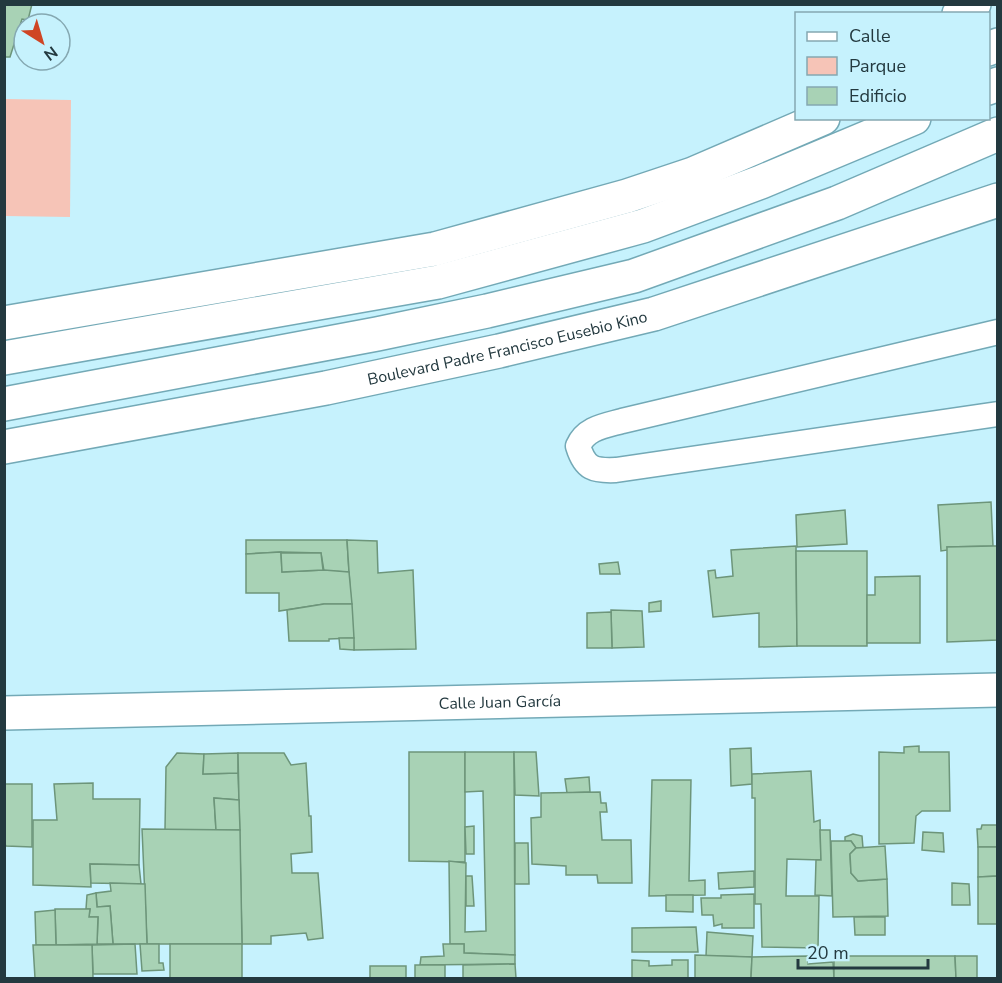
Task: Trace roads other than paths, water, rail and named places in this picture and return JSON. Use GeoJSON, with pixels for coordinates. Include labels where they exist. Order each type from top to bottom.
{"type":"FeatureCollection","features":[{"type":"Feature","properties":{"kind":"main road"},"geometry":{"type":"LineString","coordinates":[[693,174],[795,112]]}},
{"type":"Feature","properties":{"kind":"main road"},"geometry":{"type":"LineString","coordinates":[[4,323],[435,249],[627,196],[693,174],[819,120]]}},
{"type":"Feature","properties":{"kind":"main road"},"geometry":{"type":"LineString","coordinates":[[4,358],[438,282],[643,226],[761,182],[909,120]]}},
{"type":"Feature","properties":{"kind":"main road"},"geometry":{"type":"LineString","coordinates":[[4,404],[376,334],[634,276],[837,203],[998,134]]}},
{"type":"Feature","properties":{"kind":"main road","name":"Boulevard Padre Francisco Eusebio Kino"},"geometry":{"type":"LineString","coordinates":[[4,447],[326,388],[499,351],[654,314],[998,200]]}},
{"type":"Feature","properties":{"kind":"main road","name":"Calle Juan García"},"geometry":{"type":"LineString","coordinates":[[4,713],[998,690]]}},
{"type":"Feature","properties":{"kind":"lane"},"geometry":{"type":"LineString","coordinates":[[998,332],[622,421],[591,430],[582,438],[578,446],[582,458],[589,466],[599,471],[616,470],[998,414]]}}]}
